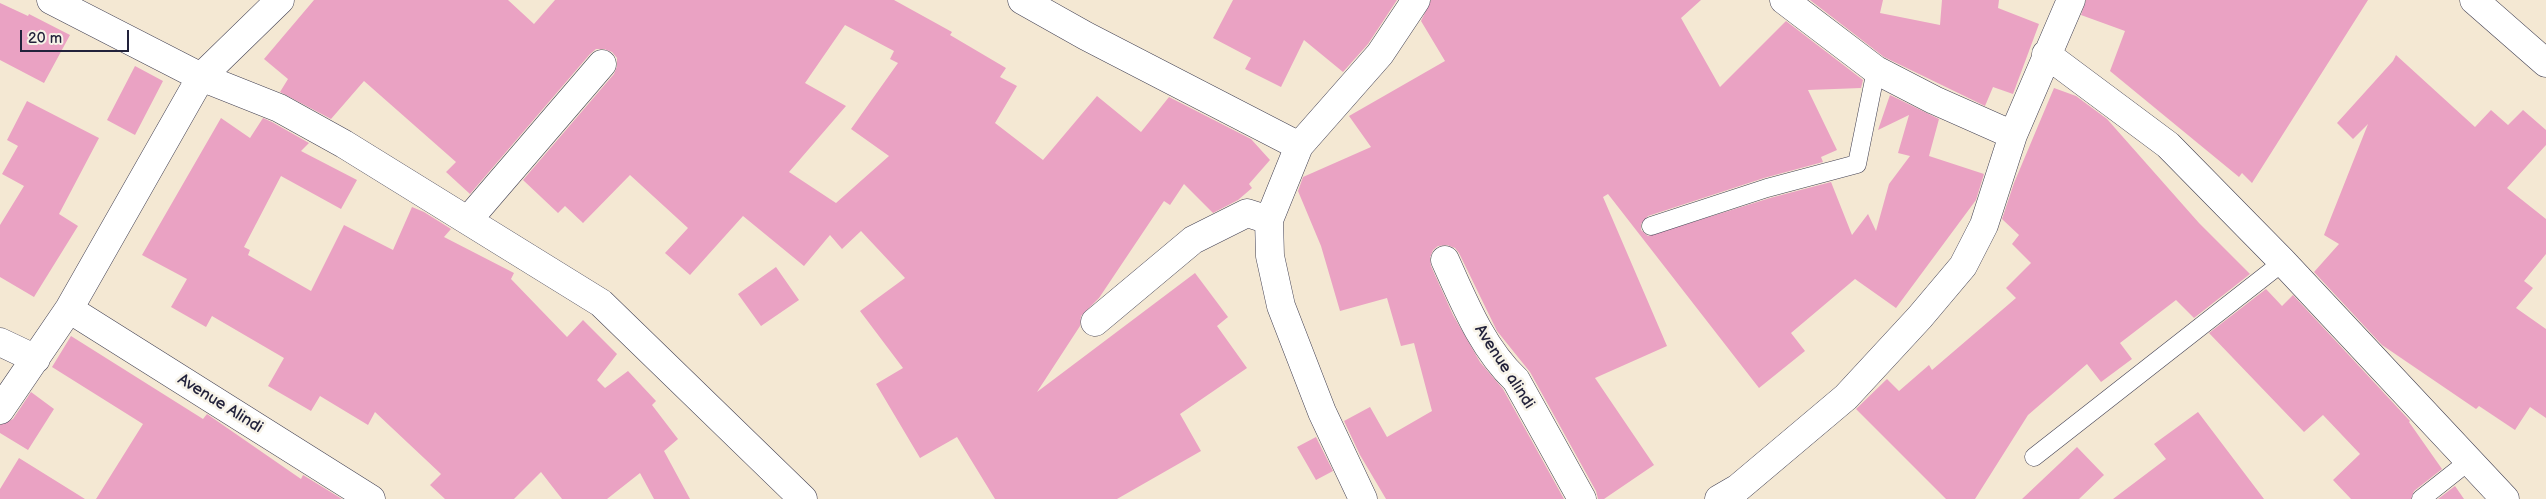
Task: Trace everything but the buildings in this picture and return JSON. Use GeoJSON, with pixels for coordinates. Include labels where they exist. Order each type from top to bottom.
{"type":"FeatureCollection","features":[{"type":"Feature","properties":{"kind":"street"},"geometry":{"type":"LineString","coordinates":[[50,0],[201,77],[279,108],[336,139],[601,303],[803,499]]}},
{"type":"Feature","properties":{"kind":"street"},"geometry":{"type":"LineString","coordinates":[[0,410],[69,309],[201,77],[280,0]]}},
{"type":"Feature","properties":{"kind":"street"},"geometry":{"type":"LineString","coordinates":[[1022,0],[1086,36],[1299,146]]}},
{"type":"Feature","properties":{"kind":"street"},"geometry":{"type":"LineString","coordinates":[[1363,499],[1322,412],[1281,306],[1270,256],[1269,220],[1299,146],[1380,54],[1416,0]]}},
{"type":"Feature","properties":{"kind":"street"},"geometry":{"type":"LineString","coordinates":[[1784,0],[1876,70],[1934,100],[2013,135]]}},
{"type":"Feature","properties":{"kind":"street"},"geometry":{"type":"LineString","coordinates":[[1719,499],[1738,488],[1846,397],[1920,317],[1963,266],[1984,225],[2013,135],[2046,54],[2071,0]]}},
{"type":"Feature","properties":{"kind":"street"},"geometry":{"type":"LineString","coordinates":[[2474,0],[2546,63]]}},
{"type":"Feature","properties":{"kind":"street"},"geometry":{"type":"LineString","coordinates":[[2046,54],[2168,145],[2283,262],[2504,499]]}},
{"type":"Feature","properties":{"kind":"street"},"geometry":{"type":"LineString","coordinates":[[468,220],[602,64]]}},
{"type":"Feature","properties":{"kind":"street"},"geometry":{"type":"LineString","coordinates":[[1095,322],[1193,240],[1247,213],[1269,220]]}},
{"type":"Feature","properties":{"kind":"street","name":"Avenue alindi"},"geometry":{"type":"LineString","coordinates":[[1445,260],[1468,310],[1486,343],[1500,365],[1516,380],[1582,499]]}},
{"type":"Feature","properties":{"kind":"street","name":"Avenue Alindi"},"geometry":{"type":"LineString","coordinates":[[69,309],[371,499]]}},
{"type":"Feature","properties":{"kind":"street"},"geometry":{"type":"LineString","coordinates":[[0,342],[36,359]]}},
{"type":"Feature","properties":{"kind":"lane"},"geometry":{"type":"LineString","coordinates":[[1652,226],[1767,188],[1857,164],[1876,70]]}},
{"type":"Feature","properties":{"kind":"lane"},"geometry":{"type":"LineString","coordinates":[[2034,457],[2283,262]]}},
{"type":"Feature","properties":{"kind":"lane"},"geometry":{"type":"LineString","coordinates":[[2421,499],[2469,461]]}}]}
